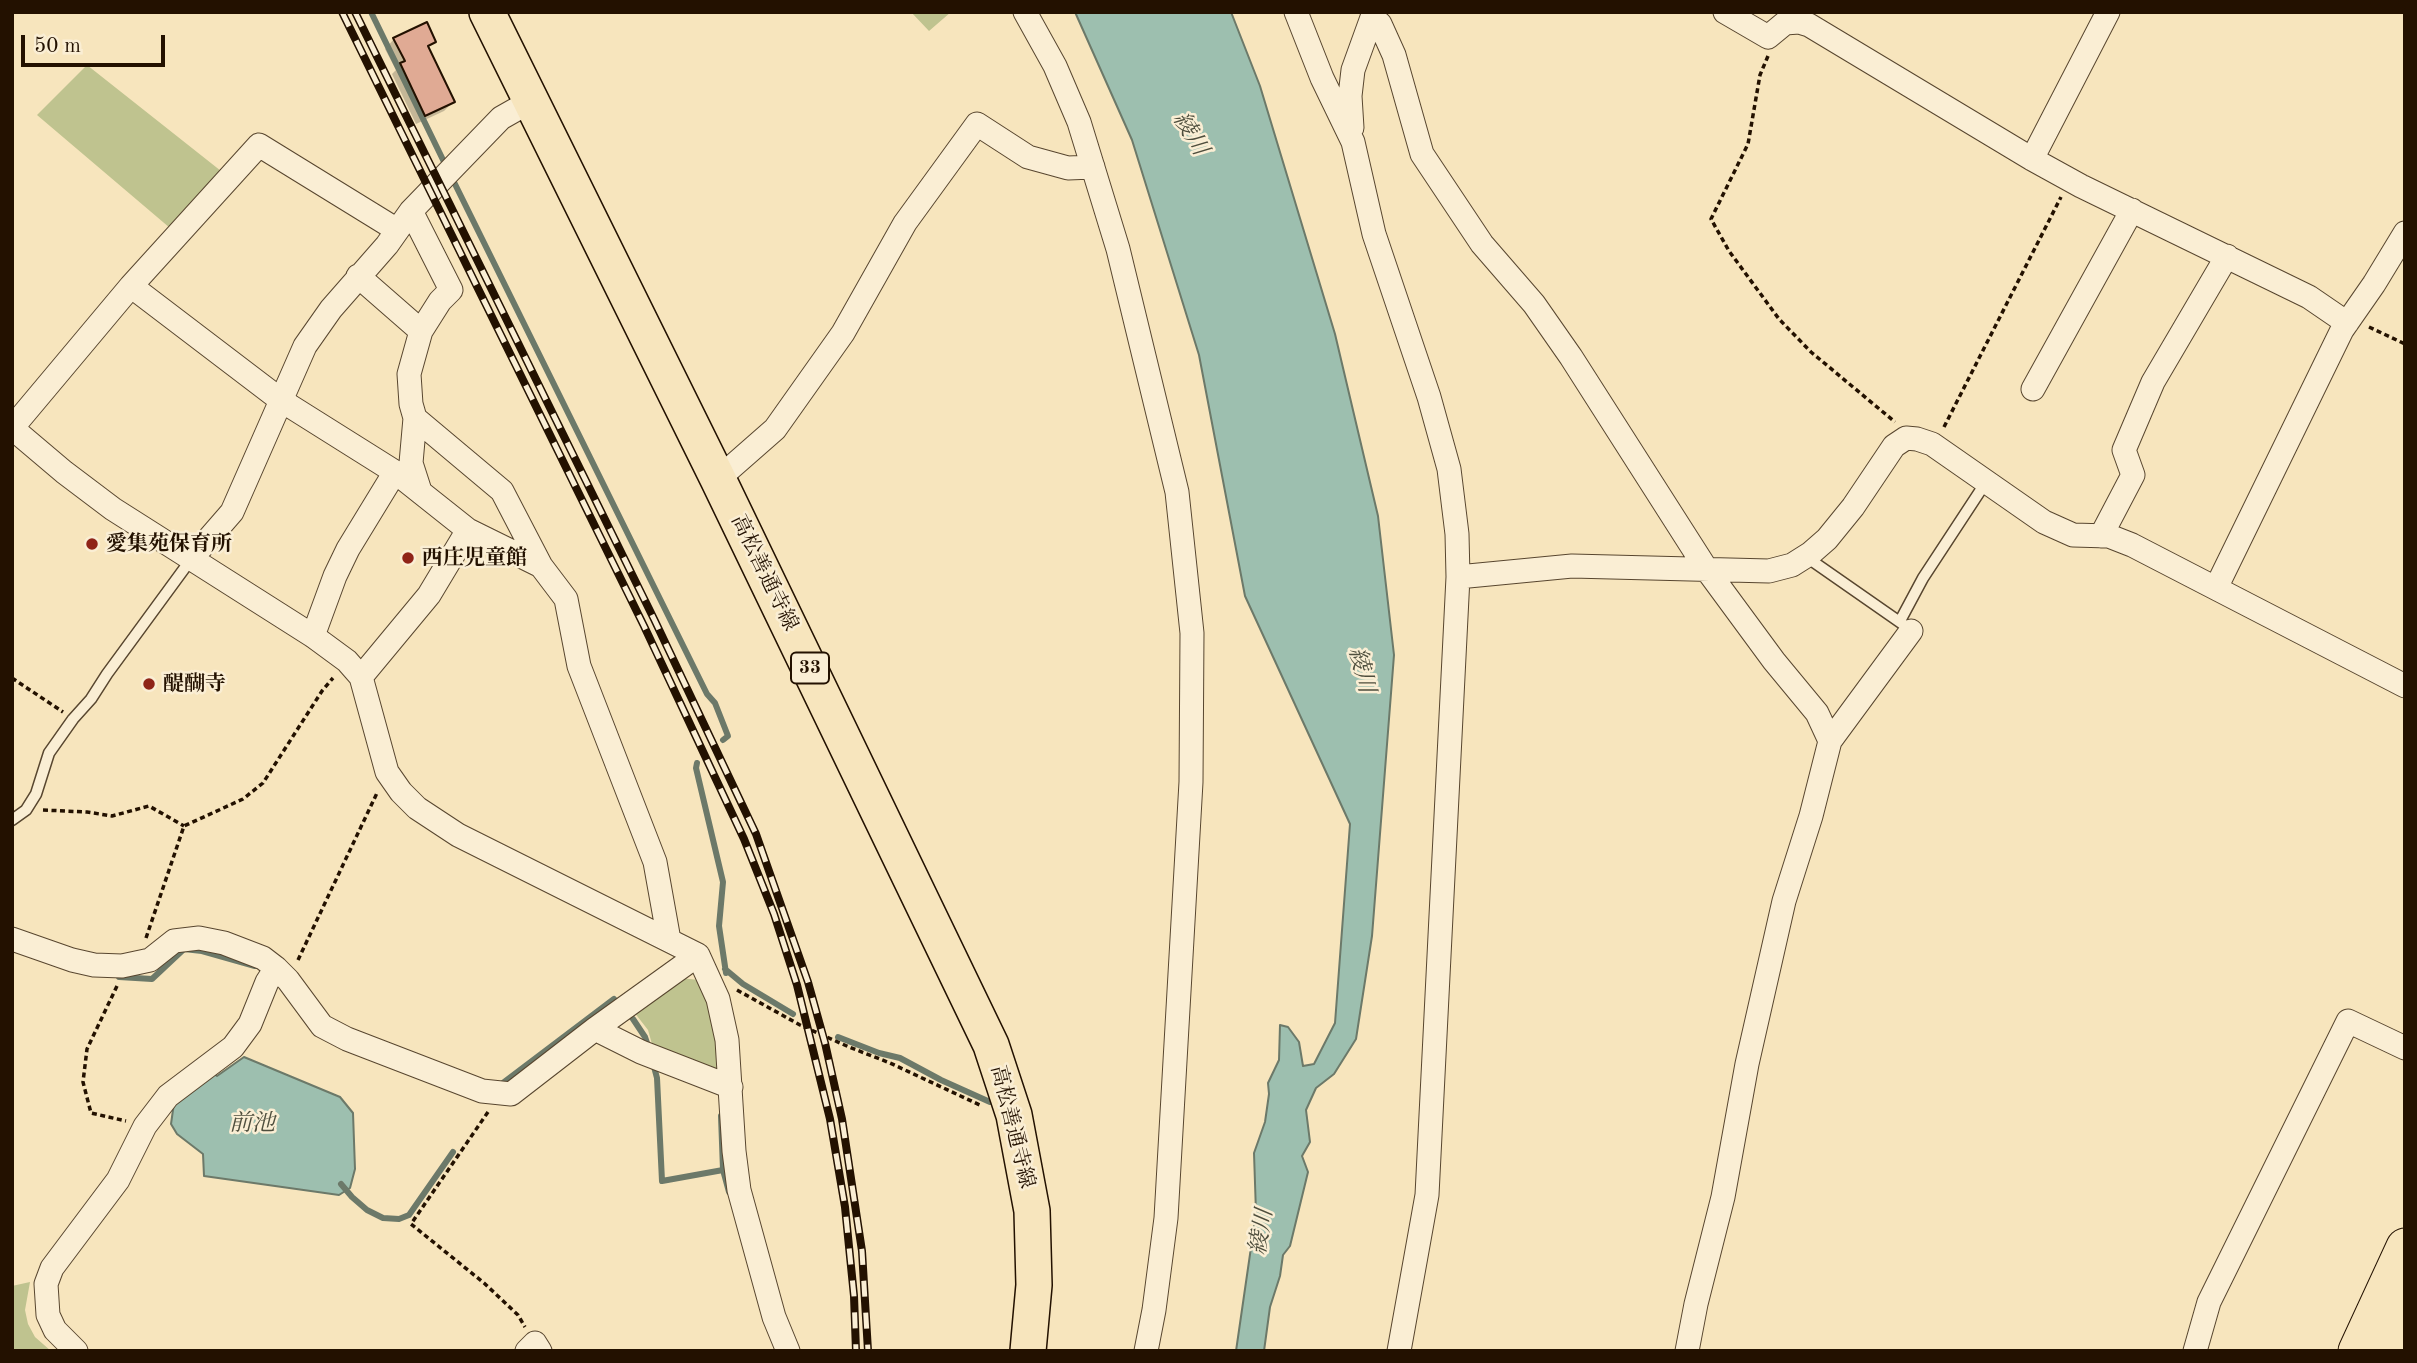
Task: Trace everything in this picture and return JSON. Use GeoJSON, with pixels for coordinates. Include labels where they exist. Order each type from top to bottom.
{"type":"FeatureCollection","features":[{"type":"Feature","properties":{"kind":"highway"},"geometry":{"type":"LineString","coordinates":[[2357,1351],[2405,1247]]}},
{"type":"Feature","properties":{"kind":"highway"},"geometry":{"type":"LineString","coordinates":[[2386,1351],[2405,1313]]}},
{"type":"Feature","properties":{"kind":"main road","name":"高松善通寺線"},"geometry":{"type":"LineString","coordinates":[[487,12],[718,478],[986,1033],[1014,1115],[1032,1211],[1034,1285],[1028,1351]]}},
{"type":"Feature","properties":{"kind":"street"},"geometry":{"type":"LineString","coordinates":[[1025,12],[1055,66],[1079,122],[1122,262],[1177,492],[1192,633],[1191,782],[1167,1204],[1154,1310],[1146,1351]]}},
{"type":"Feature","properties":{"kind":"street"},"geometry":{"type":"LineString","coordinates":[[1296,12],[1322,78],[1353,142]]}},
{"type":"Feature","properties":{"kind":"street"},"geometry":{"type":"LineString","coordinates":[[1725,12],[1768,37],[1785,23],[1817,20],[2032,159],[2309,297],[2350,321]]}},
{"type":"Feature","properties":{"kind":"street"},"geometry":{"type":"LineString","coordinates":[[2032,159],[2108,12]]}},
{"type":"Feature","properties":{"kind":"street"},"geometry":{"type":"LineString","coordinates":[[1373,15],[1353,70],[1350,104],[1353,142],[1374,234],[1426,387],[1449,469],[1457,534],[1458,577],[1427,1195],[1399,1351]]}},
{"type":"Feature","properties":{"kind":"street"},"geometry":{"type":"LineString","coordinates":[[1373,15],[1394,55],[1422,154],[1482,244],[1518,284],[1571,357],[1707,570],[1774,661],[1817,713],[1829,741]]}},
{"type":"Feature","properties":{"kind":"street"},"geometry":{"type":"LineString","coordinates":[[192,558],[232,512],[305,346],[411,211],[501,118],[531,102]]}},
{"type":"Feature","properties":{"kind":"street"},"geometry":{"type":"LineString","coordinates":[[718,478],[775,429],[843,333],[905,223],[977,124],[1028,157],[1068,168],[1093,167]]}},
{"type":"Feature","properties":{"kind":"street"},"geometry":{"type":"LineString","coordinates":[[397,230],[259,145],[131,286],[14,432],[113,509],[313,636],[354,669],[387,772],[417,808],[458,835],[698,955],[719,999],[727,1040],[739,1190],[774,1317],[788,1351]]}},
{"type":"Feature","properties":{"kind":"street"},"geometry":{"type":"LineString","coordinates":[[2034,389],[2132,210]]}},
{"type":"Feature","properties":{"kind":"street"},"geometry":{"type":"LineString","coordinates":[[411,211],[451,290],[440,301],[421,331],[410,374],[411,404],[415,418],[411,463],[420,491]]}},
{"type":"Feature","properties":{"kind":"street"},"geometry":{"type":"LineString","coordinates":[[2216,588],[2342,330],[2405,233]]}},
{"type":"Feature","properties":{"kind":"street"},"geometry":{"type":"LineString","coordinates":[[2101,536],[2133,475],[2124,450],[2153,382],[2227,256]]}},
{"type":"Feature","properties":{"kind":"street"},"geometry":{"type":"LineString","coordinates":[[358,276],[421,331]]}},
{"type":"Feature","properties":{"kind":"street"},"geometry":{"type":"LineString","coordinates":[[131,286],[282,401],[395,472],[468,530],[541,566]]}},
{"type":"Feature","properties":{"kind":"street"},"geometry":{"type":"LineString","coordinates":[[415,418],[502,491],[541,566],[566,598],[579,666],[655,862],[668,940]]}},
{"type":"Feature","properties":{"kind":"street"},"geometry":{"type":"LineString","coordinates":[[1458,577],[1573,566],[1769,572],[1792,565],[1827,539],[1853,507],[1894,446],[1906,438],[1917,439],[1935,446],[2044,522],[2073,535],[2109,536],[2132,545],[2405,686]]}},
{"type":"Feature","properties":{"kind":"street"},"geometry":{"type":"LineString","coordinates":[[313,636],[348,549],[395,472]]}},
{"type":"Feature","properties":{"kind":"street"},"geometry":{"type":"LineString","coordinates":[[354,669],[429,595],[468,530]]}},
{"type":"Feature","properties":{"kind":"street"},"geometry":{"type":"LineString","coordinates":[[1687,1351],[1723,1197],[1747,1063],[1784,901],[1811,816],[1829,741],[1905,626]]}},
{"type":"Feature","properties":{"kind":"street"},"geometry":{"type":"LineString","coordinates":[[12,939],[72,960],[94,965],[122,966],[150,960],[174,941],[199,938],[224,943],[263,958],[322,1026],[347,1039],[497,1092],[595,1029],[698,955]]}},
{"type":"Feature","properties":{"kind":"street"},"geometry":{"type":"LineString","coordinates":[[76,1351],[55,1330],[48,1315],[46,1284],[52,1268],[118,1180],[145,1126],[168,1096],[233,1047],[250,1024],[276,975]]}},
{"type":"Feature","properties":{"kind":"street"},"geometry":{"type":"LineString","coordinates":[[2195,1351],[2209,1302],[2348,1021],[2405,1048]]}},
{"type":"Feature","properties":{"kind":"street"},"geometry":{"type":"LineString","coordinates":[[595,1029],[649,1055],[731,1087]]}},
{"type":"Feature","properties":{"kind":"lane"},"geometry":{"type":"LineString","coordinates":[[1805,556],[1905,626],[1923,578],[1986,482]]}},
{"type":"Feature","properties":{"kind":"lane"},"geometry":{"type":"LineString","coordinates":[[12,820],[26,810],[36,794],[49,753],[192,558]]}},
{"type":"Feature","properties":{"kind":"path"},"geometry":{"type":"LineString","coordinates":[[1768,37],[1770,50],[1760,75],[1748,144],[1711,219],[1737,262],[1779,319],[1811,352],[1900,427],[1906,438]]}},
{"type":"Feature","properties":{"kind":"path"},"geometry":{"type":"LineString","coordinates":[[1935,446],[2070,180]]}},
{"type":"Feature","properties":{"kind":"path"},"geometry":{"type":"LineString","coordinates":[[2350,321],[2405,344]]}},
{"type":"Feature","properties":{"kind":"path"},"geometry":{"type":"LineString","coordinates":[[150,960],[146,935],[184,826],[243,799],[263,783],[322,691],[354,669]]}},
{"type":"Feature","properties":{"kind":"path"},"geometry":{"type":"LineString","coordinates":[[12,678],[73,719]]}},
{"type":"Feature","properties":{"kind":"path"},"geometry":{"type":"LineString","coordinates":[[276,975],[387,772]]}},
{"type":"Feature","properties":{"kind":"path"},"geometry":{"type":"LineString","coordinates":[[26,810],[88,812],[112,816],[149,806],[184,826]]}},
{"type":"Feature","properties":{"kind":"path"},"geometry":{"type":"LineString","coordinates":[[712,981],[744,992],[800,1025],[890,1063],[992,1111],[1014,1115]]}},
{"type":"Feature","properties":{"kind":"path"},"geometry":{"type":"LineString","coordinates":[[118,983],[88,1049],[83,1082],[91,1113],[145,1126]]}},
{"type":"Feature","properties":{"kind":"path"},"geometry":{"type":"LineString","coordinates":[[497,1092],[493,1105],[411,1224],[518,1315],[534,1348]]}},
{"type":"Feature","properties":{"kind":"green space"},"geometry":{"type":"Polygon","coordinates":[[[911,12],[951,12],[929,31],[911,12]]]}},
{"type":"Feature","properties":{"kind":"green space"},"geometry":{"type":"Polygon","coordinates":[[[87,65],[221,171],[170,228],[37,115],[87,65]]]}},
{"type":"Feature","properties":{"kind":"green space"},"geometry":{"type":"Polygon","coordinates":[[[680,978],[699,980],[716,1012],[718,1074],[654,1051],[648,1030],[634,1012],[680,978]]]}},
{"type":"Feature","properties":{"kind":"green space"},"geometry":{"type":"Polygon","coordinates":[[[30,1282],[25,1310],[28,1324],[35,1337],[51,1351],[12,1351],[12,1286],[30,1282]]]}},
{"type":"Feature","properties":{"kind":"water","name":"綾川"},"geometry":{"type":"Polygon","coordinates":[[[1075,12],[1231,12],[1260,86],[1335,334],[1378,516],[1394,655],[1372,936],[1356,1039],[1334,1074],[1316,1088],[1306,1110],[1310,1142],[1302,1156],[1308,1172],[1290,1246],[1283,1255],[1280,1276],[1270,1307],[1264,1351],[1236,1351],[1256,1213],[1254,1153],[1265,1122],[1268,1083],[1279,1060],[1280,1025],[1288,1027],[1299,1042],[1303,1066],[1314,1064],[1335,1023],[1350,824],[1245,596],[1199,355],[1132,140],[1075,12]]]}},
{"type":"Feature","properties":{"kind":"water","name":"前池"},"geometry":{"type":"Polygon","coordinates":[[[244,1057],[340,1097],[353,1113],[355,1169],[350,1188],[339,1195],[204,1176],[203,1154],[177,1134],[171,1124],[174,1103],[213,1073],[217,1076],[244,1057]]]}},
{"type":"Feature","properties":{"kind":"building"},"geometry":{"type":"Polygon","coordinates":[[[427,22],[436,42],[428,46],[455,102],[425,116],[400,63],[405,61],[393,38],[427,22]]]}},
{"type":"Feature","properties":{"kind":"waterway"},"geometry":{"type":"LineString","coordinates":[[371,12],[446,166]]}},
{"type":"Feature","properties":{"kind":"waterway"},"geometry":{"type":"LineString","coordinates":[[451,176],[707,694],[715,703],[728,736],[723,740]]}},
{"type":"Feature","properties":{"kind":"waterway"},"geometry":{"type":"LineString","coordinates":[[697,763],[723,882],[719,926],[726,973]]}},
{"type":"Feature","properties":{"kind":"waterway"},"geometry":{"type":"LineString","coordinates":[[119,977],[152,979],[184,949],[202,951],[255,966]]}},
{"type":"Feature","properties":{"kind":"waterway"},"geometry":{"type":"LineString","coordinates":[[725,969],[743,984],[793,1014]]}},
{"type":"Feature","properties":{"kind":"waterway"},"geometry":{"type":"LineString","coordinates":[[499,1086],[614,999],[633,1019],[645,1037],[649,1049]]}},
{"type":"Feature","properties":{"kind":"waterway"},"geometry":{"type":"LineString","coordinates":[[838,1037],[900,1058],[990,1102]]}},
{"type":"Feature","properties":{"kind":"waterway"},"geometry":{"type":"LineString","coordinates":[[653,1063],[657,1078],[662,1181],[723,1170]]}},
{"type":"Feature","properties":{"kind":"waterway"},"geometry":{"type":"LineString","coordinates":[[721,1116],[723,1170],[729,1192]]}},
{"type":"Feature","properties":{"kind":"waterway"},"geometry":{"type":"LineString","coordinates":[[341,1184],[367,1210],[383,1218],[399,1219],[409,1215],[453,1152]]}},
{"type":"Feature","properties":{"kind":"railway"},"geometry":{"type":"LineString","coordinates":[[342,12],[644,626],[744,839],[774,914],[797,985],[830,1119],[845,1207],[854,1296],[856,1351]]}},
{"type":"Feature","properties":{"kind":"railway"},"geometry":{"type":"LineString","coordinates":[[355,12],[654,619],[756,834],[808,982],[842,1119],[862,1251],[868,1351]]}},
{"type":"Feature","properties":{"kind":"place","name":"愛集苑保育所"},"geometry":{"type":"Point","coordinates":[92,544]}},
{"type":"Feature","properties":{"kind":"place","name":"西庄児童館"},"geometry":{"type":"Point","coordinates":[408,558]}},
{"type":"Feature","properties":{"kind":"place","name":"醍醐寺"},"geometry":{"type":"Point","coordinates":[149,684]}}]}
